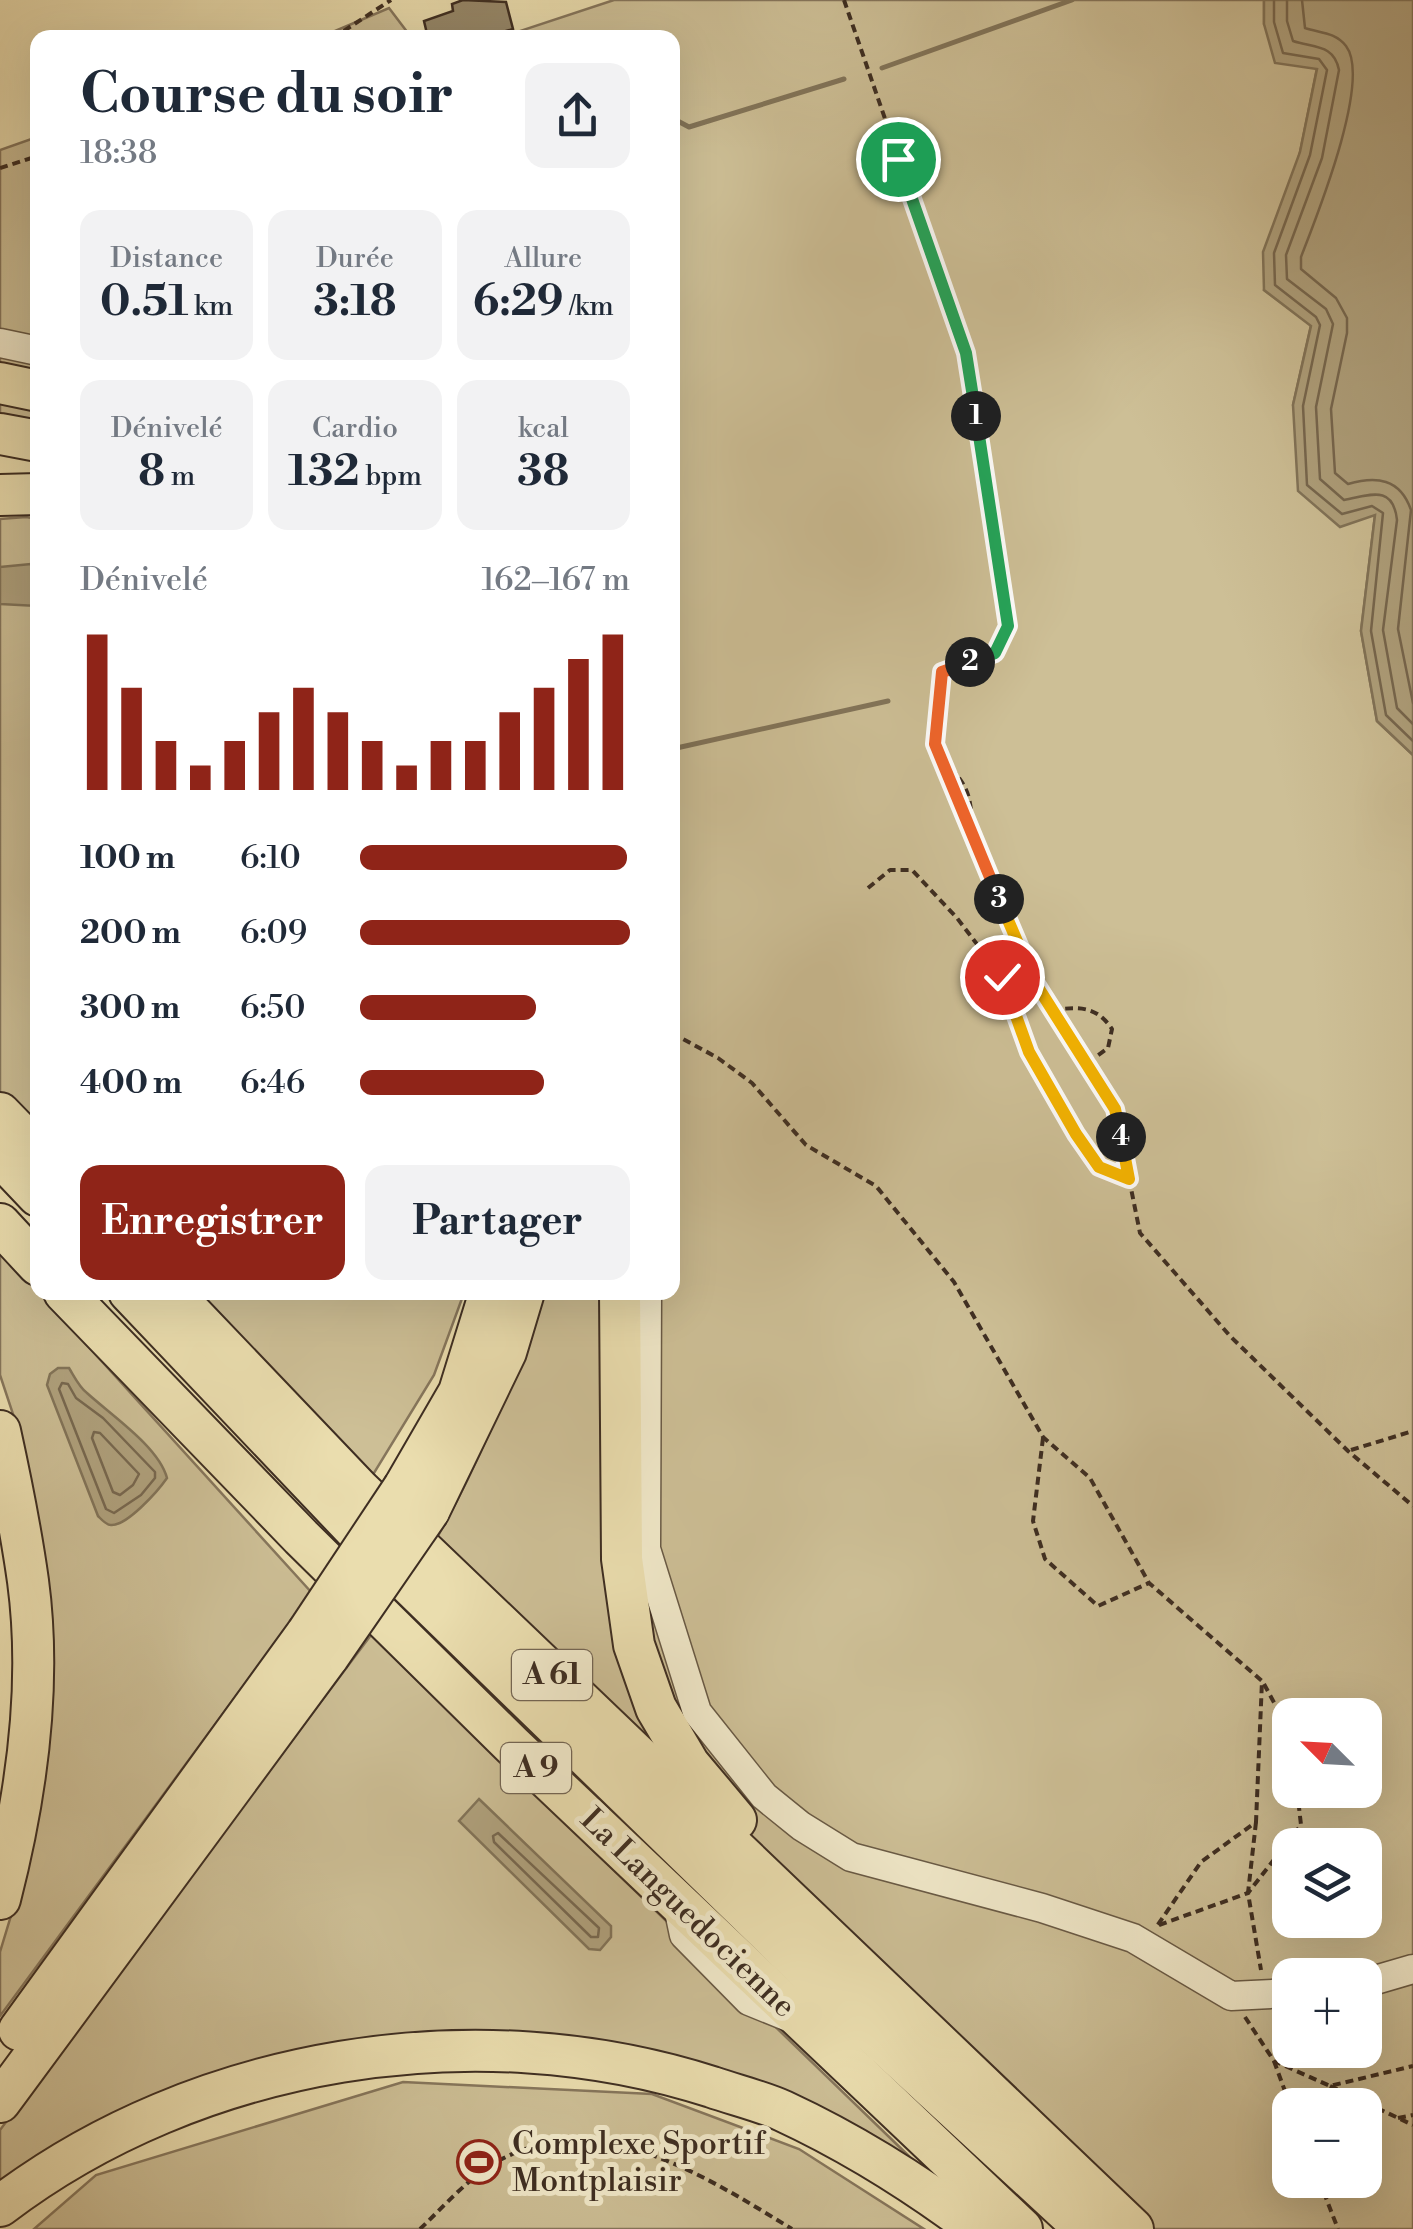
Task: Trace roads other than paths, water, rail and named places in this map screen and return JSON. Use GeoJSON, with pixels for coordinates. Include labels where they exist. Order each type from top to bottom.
{"type":"FeatureCollection","features":[{"type":"Feature","properties":{"kind":"highway"},"geometry":{"type":"LineString","coordinates":[[0,383],[30,389]]}},
{"type":"Feature","properties":{"kind":"highway"},"geometry":{"type":"LineString","coordinates":[[0,434],[30,439]]}},
{"type":"Feature","properties":{"kind":"highway"},"geometry":{"type":"LineString","coordinates":[[0,494],[30,494]]}},
{"type":"Feature","properties":{"kind":"highway"},"geometry":{"type":"LineString","coordinates":[[0,1113],[30,1144]]}},
{"type":"Feature","properties":{"kind":"highway"},"geometry":{"type":"LineString","coordinates":[[0,1156],[30,1188]]}},
{"type":"Feature","properties":{"kind":"highway"},"geometry":{"type":"LineString","coordinates":[[0,1224],[30,1256]]}},
{"type":"Feature","properties":{"kind":"highway","name":"La Languedocienne"},"geometry":{"type":"LineString","coordinates":[[72,1300],[301,1537],[678,1904],[1022,2229]]}},
{"type":"Feature","properties":{"kind":"highway","name":"La Languedocienne"},"geometry":{"type":"LineString","coordinates":[[137,1300],[390,1566],[842,2005],[1085,2229]]}},
{"type":"Feature","properties":{"kind":"highway","name":"A 61"},"geometry":{"type":"LineString","coordinates":[[180,1300],[360,1490],[1134,2229]]}},
{"type":"Feature","properties":{"kind":"highway"},"geometry":{"type":"LineString","coordinates":[[416,1499],[459,1392],[488,1300]]}},
{"type":"Feature","properties":{"kind":"highway"},"geometry":{"type":"LineString","coordinates":[[0,2102],[416,1499],[506,1352],[522,1300]]}},
{"type":"Feature","properties":{"kind":"highway"},"geometry":{"type":"LineString","coordinates":[[620,1300],[622,1558],[634,1645],[656,1708],[689,1764],[726,1810],[939,2029],[944,2046]]}},
{"type":"Feature","properties":{"kind":"highway"},"geometry":{"type":"LineString","coordinates":[[0,1431],[28,1583],[32,1641],[23,1778],[0,1899]]}},
{"type":"Feature","properties":{"kind":"highway"},"geometry":{"type":"LineString","coordinates":[[0,2056],[318,1644]]}},
{"type":"Feature","properties":{"kind":"highway"},"geometry":{"type":"LineString","coordinates":[[0,2206],[37,2178],[116,2135],[210,2093],[275,2075],[376,2059],[470,2050],[579,2057],[663,2071],[780,2109],[854,2148],[977,2229]]}},
{"type":"Feature","properties":{"kind":"street"},"geometry":{"type":"LineString","coordinates":[[0,343],[30,349]]}},
{"type":"Feature","properties":{"kind":"street"},"geometry":{"type":"LineString","coordinates":[[647,1300],[646,1549],[698,1712],[764,1796],[801,1826],[851,1857],[1146,1932],[1231,1996],[1272,1993]]}},
{"type":"Feature","properties":{"kind":"street"},"geometry":{"type":"LineString","coordinates":[[1382,1978],[1413,1969]]}},
{"type":"Feature","properties":{"kind":"water"},"geometry":{"type":"Polygon","coordinates":[[[1264,0],[1413,0],[1413,755],[1377,721],[1361,631],[1375,515],[1340,527],[1298,491],[1293,405],[1311,326],[1264,290],[1263,252],[1300,152],[1317,69],[1275,63],[1264,24],[1264,0]]]}},
{"type":"Feature","properties":{"kind":"water"},"geometry":{"type":"Polygon","coordinates":[[[30,564],[30,606],[0,604],[0,567],[30,564]]]}},
{"type":"Feature","properties":{"kind":"water"},"geometry":{"type":"Polygon","coordinates":[[[58,1368],[69,1368],[84,1391],[144,1443],[167,1478],[142,1507],[118,1524],[107,1524],[98,1516],[47,1385],[50,1374],[58,1368]]]}},
{"type":"Feature","properties":{"kind":"water"},"geometry":{"type":"Polygon","coordinates":[[[479,1799],[611,1926],[611,1937],[600,1950],[589,1949],[459,1821],[479,1799]]]}},
{"type":"Feature","properties":{"kind":"waterway"},"geometry":{"type":"LineString","coordinates":[[882,68],[1072,0]]}},
{"type":"Feature","properties":{"kind":"waterway"},"geometry":{"type":"LineString","coordinates":[[680,122],[689,127],[844,79]]}},
{"type":"Feature","properties":{"kind":"waterway"},"geometry":{"type":"LineString","coordinates":[[680,747],[888,701]]}},
{"type":"Feature","properties":{"kind":"place","name":"Complexe Sportif Montplaisir"},"geometry":{"type":"Point","coordinates":[479,2162]}}]}
